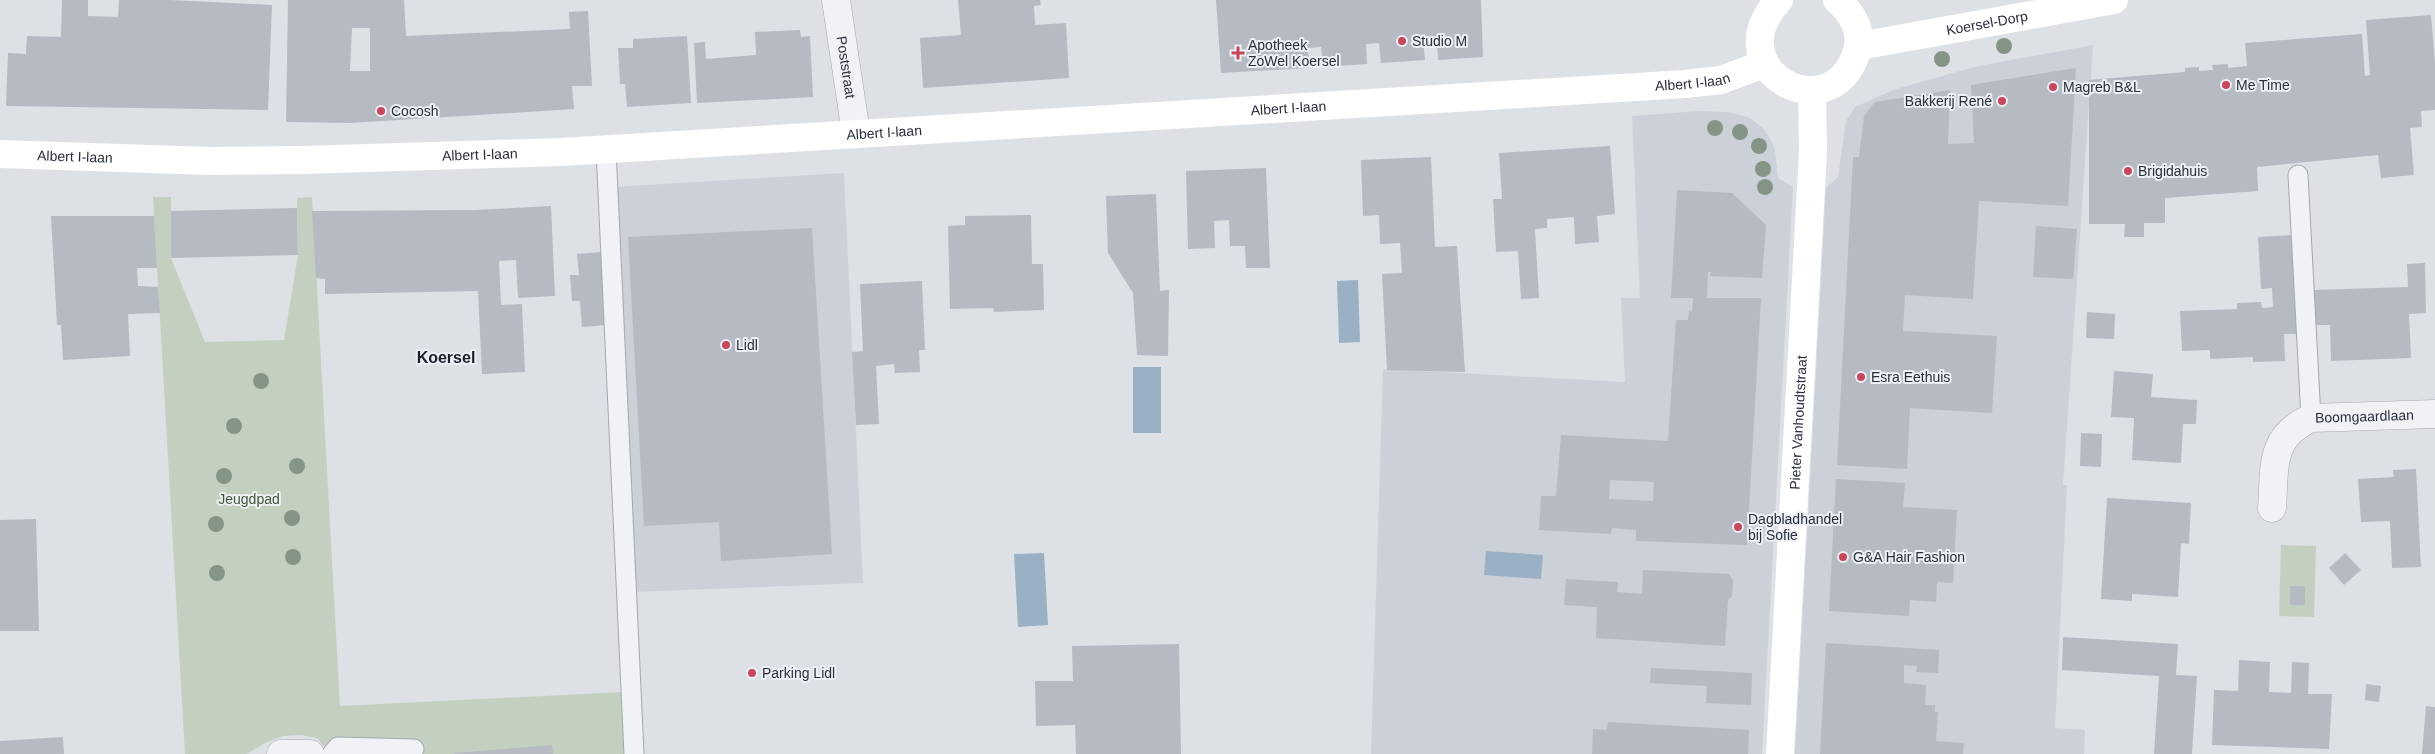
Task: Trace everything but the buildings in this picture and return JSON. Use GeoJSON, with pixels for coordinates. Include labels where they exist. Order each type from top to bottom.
{"type":"FeatureCollection","features":[{"type":"Feature","properties":{"kind":"street","name":"Poststraat"},"geometry":{"type":"LineString","coordinates":[[836,0],[856,133]]}},
{"type":"Feature","properties":{"kind":"street"},"geometry":{"type":"LineString","coordinates":[[1779,0],[1767,14],[1760,31],[1760,46],[1764,64],[1775,77],[1790,87],[1812,90],[1831,87],[1842,78],[1852,64],[1859,46],[1857,27],[1851,12],[1838,0]]}},
{"type":"Feature","properties":{"kind":"street","name":"Koersel-Dorp"},"geometry":{"type":"LineString","coordinates":[[1859,46],[2114,0]]}},
{"type":"Feature","properties":{"kind":"street","name":"Albert I-laan"},"geometry":{"type":"LineString","coordinates":[[0,154],[210,161],[304,160],[606,149],[1685,84],[1721,80],[1764,64]]}},
{"type":"Feature","properties":{"kind":"street","name":"Pieter Vanhoudtstraat"},"geometry":{"type":"LineString","coordinates":[[1780,754],[1813,151],[1812,90]]}},
{"type":"Feature","properties":{"kind":"street","name":"Boomgaardlaan"},"geometry":{"type":"LineString","coordinates":[[2272,508],[2276,451],[2286,434],[2297,424],[2311,418],[2435,414]]}},
{"type":"Feature","properties":{"kind":"street"},"geometry":{"type":"LineString","coordinates":[[281,754],[310,754]]}},
{"type":"Feature","properties":{"kind":"lane"},"geometry":{"type":"LineString","coordinates":[[606,149],[634,754]]}},
{"type":"Feature","properties":{"kind":"lane"},"geometry":{"type":"LineString","coordinates":[[2298,175],[2311,418]]}},
{"type":"Feature","properties":{"kind":"lane"},"geometry":{"type":"LineString","coordinates":[[332,754],[338,746],[414,749]]}},
{"type":"Feature","properties":{"kind":"shaded area"},"geometry":{"type":"Polygon","coordinates":[[[2093,45],[2063,485],[2067,485],[2055,728],[2085,730],[2084,754],[1795,754],[1826,188],[1838,177],[1846,121],[1855,107],[1896,89],[1978,66],[2093,45]]]}},
{"type":"Feature","properties":{"kind":"shaded area"},"geometry":{"type":"Polygon","coordinates":[[[1700,111],[1728,112],[1740,115],[1750,118],[1765,130],[1775,149],[1778,178],[1793,187],[1762,754],[1371,754],[1383,369],[1625,382],[1621,298],[1640,298],[1632,116],[1700,111]]]}},
{"type":"Feature","properties":{"kind":"shaded area","name":"Lidl"},"geometry":{"type":"Polygon","coordinates":[[[844,173],[863,583],[634,592],[614,187],[844,173]]]}},
{"type":"Feature","properties":{"kind":"green space","name":"Jeugdpad"},"geometry":{"type":"Polygon","coordinates":[[[153,197],[171,197],[171,258],[205,342],[284,340],[298,255],[297,198],[312,197],[340,706],[624,692],[627,754],[330,754],[317,738],[301,735],[283,736],[265,743],[247,754],[185,754],[153,197]]]}},
{"type":"Feature","properties":{"kind":"green space"},"geometry":{"type":"Polygon","coordinates":[[[2281,545],[2316,546],[2314,617],[2279,616],[2281,545]]]}},
{"type":"Feature","properties":{"kind":"water"},"geometry":{"type":"Polygon","coordinates":[[[1358,280],[1360,342],[1339,343],[1337,281],[1358,280]]]}},
{"type":"Feature","properties":{"kind":"water"},"geometry":{"type":"Polygon","coordinates":[[[1133,367],[1161,367],[1161,433],[1133,433],[1133,367]]]}},
{"type":"Feature","properties":{"kind":"water"},"geometry":{"type":"Polygon","coordinates":[[[1486,551],[1543,555],[1541,579],[1484,575],[1486,551]]]}},
{"type":"Feature","properties":{"kind":"water"},"geometry":{"type":"Polygon","coordinates":[[[1044,553],[1048,625],[1018,627],[1014,554],[1044,553]]]}},
{"type":"Feature","properties":{"kind":"place","name":"Studio M"},"geometry":{"type":"Point","coordinates":[1402,41]}},
{"type":"Feature","properties":{"kind":"place","name":"Apotheek ZoWel Koersel"},"geometry":{"type":"Point","coordinates":[1238,53]}},
{"type":"Feature","properties":{"kind":"place","name":"Me Time"},"geometry":{"type":"Point","coordinates":[2226,85]}},
{"type":"Feature","properties":{"kind":"place","name":"Magreb B&L"},"geometry":{"type":"Point","coordinates":[2053,87]}},
{"type":"Feature","properties":{"kind":"place","name":"Bakkerij René"},"geometry":{"type":"Point","coordinates":[2002,101]}},
{"type":"Feature","properties":{"kind":"place","name":"Cocosh"},"geometry":{"type":"Point","coordinates":[381,111]}},
{"type":"Feature","properties":{"kind":"place","name":"Brigidahuis"},"geometry":{"type":"Point","coordinates":[2128,171]}},
{"type":"Feature","properties":{"kind":"place","name":"Lidl"},"geometry":{"type":"Point","coordinates":[726,345]}},
{"type":"Feature","properties":{"kind":"place","name":"Esra Eethuis"},"geometry":{"type":"Point","coordinates":[1861,377]}},
{"type":"Feature","properties":{"kind":"place","name":"Dagbladhandel bij Sofie"},"geometry":{"type":"Point","coordinates":[1738,527]}},
{"type":"Feature","properties":{"kind":"place","name":"G&A Hair Fashion"},"geometry":{"type":"Point","coordinates":[1843,557]}},
{"type":"Feature","properties":{"kind":"place","name":"Parking Lidl"},"geometry":{"type":"Point","coordinates":[752,673]}},
{"type":"Feature","properties":{"kind":"district","name":"Koersel"},"geometry":{"type":"Point","coordinates":[446,357]}}]}
